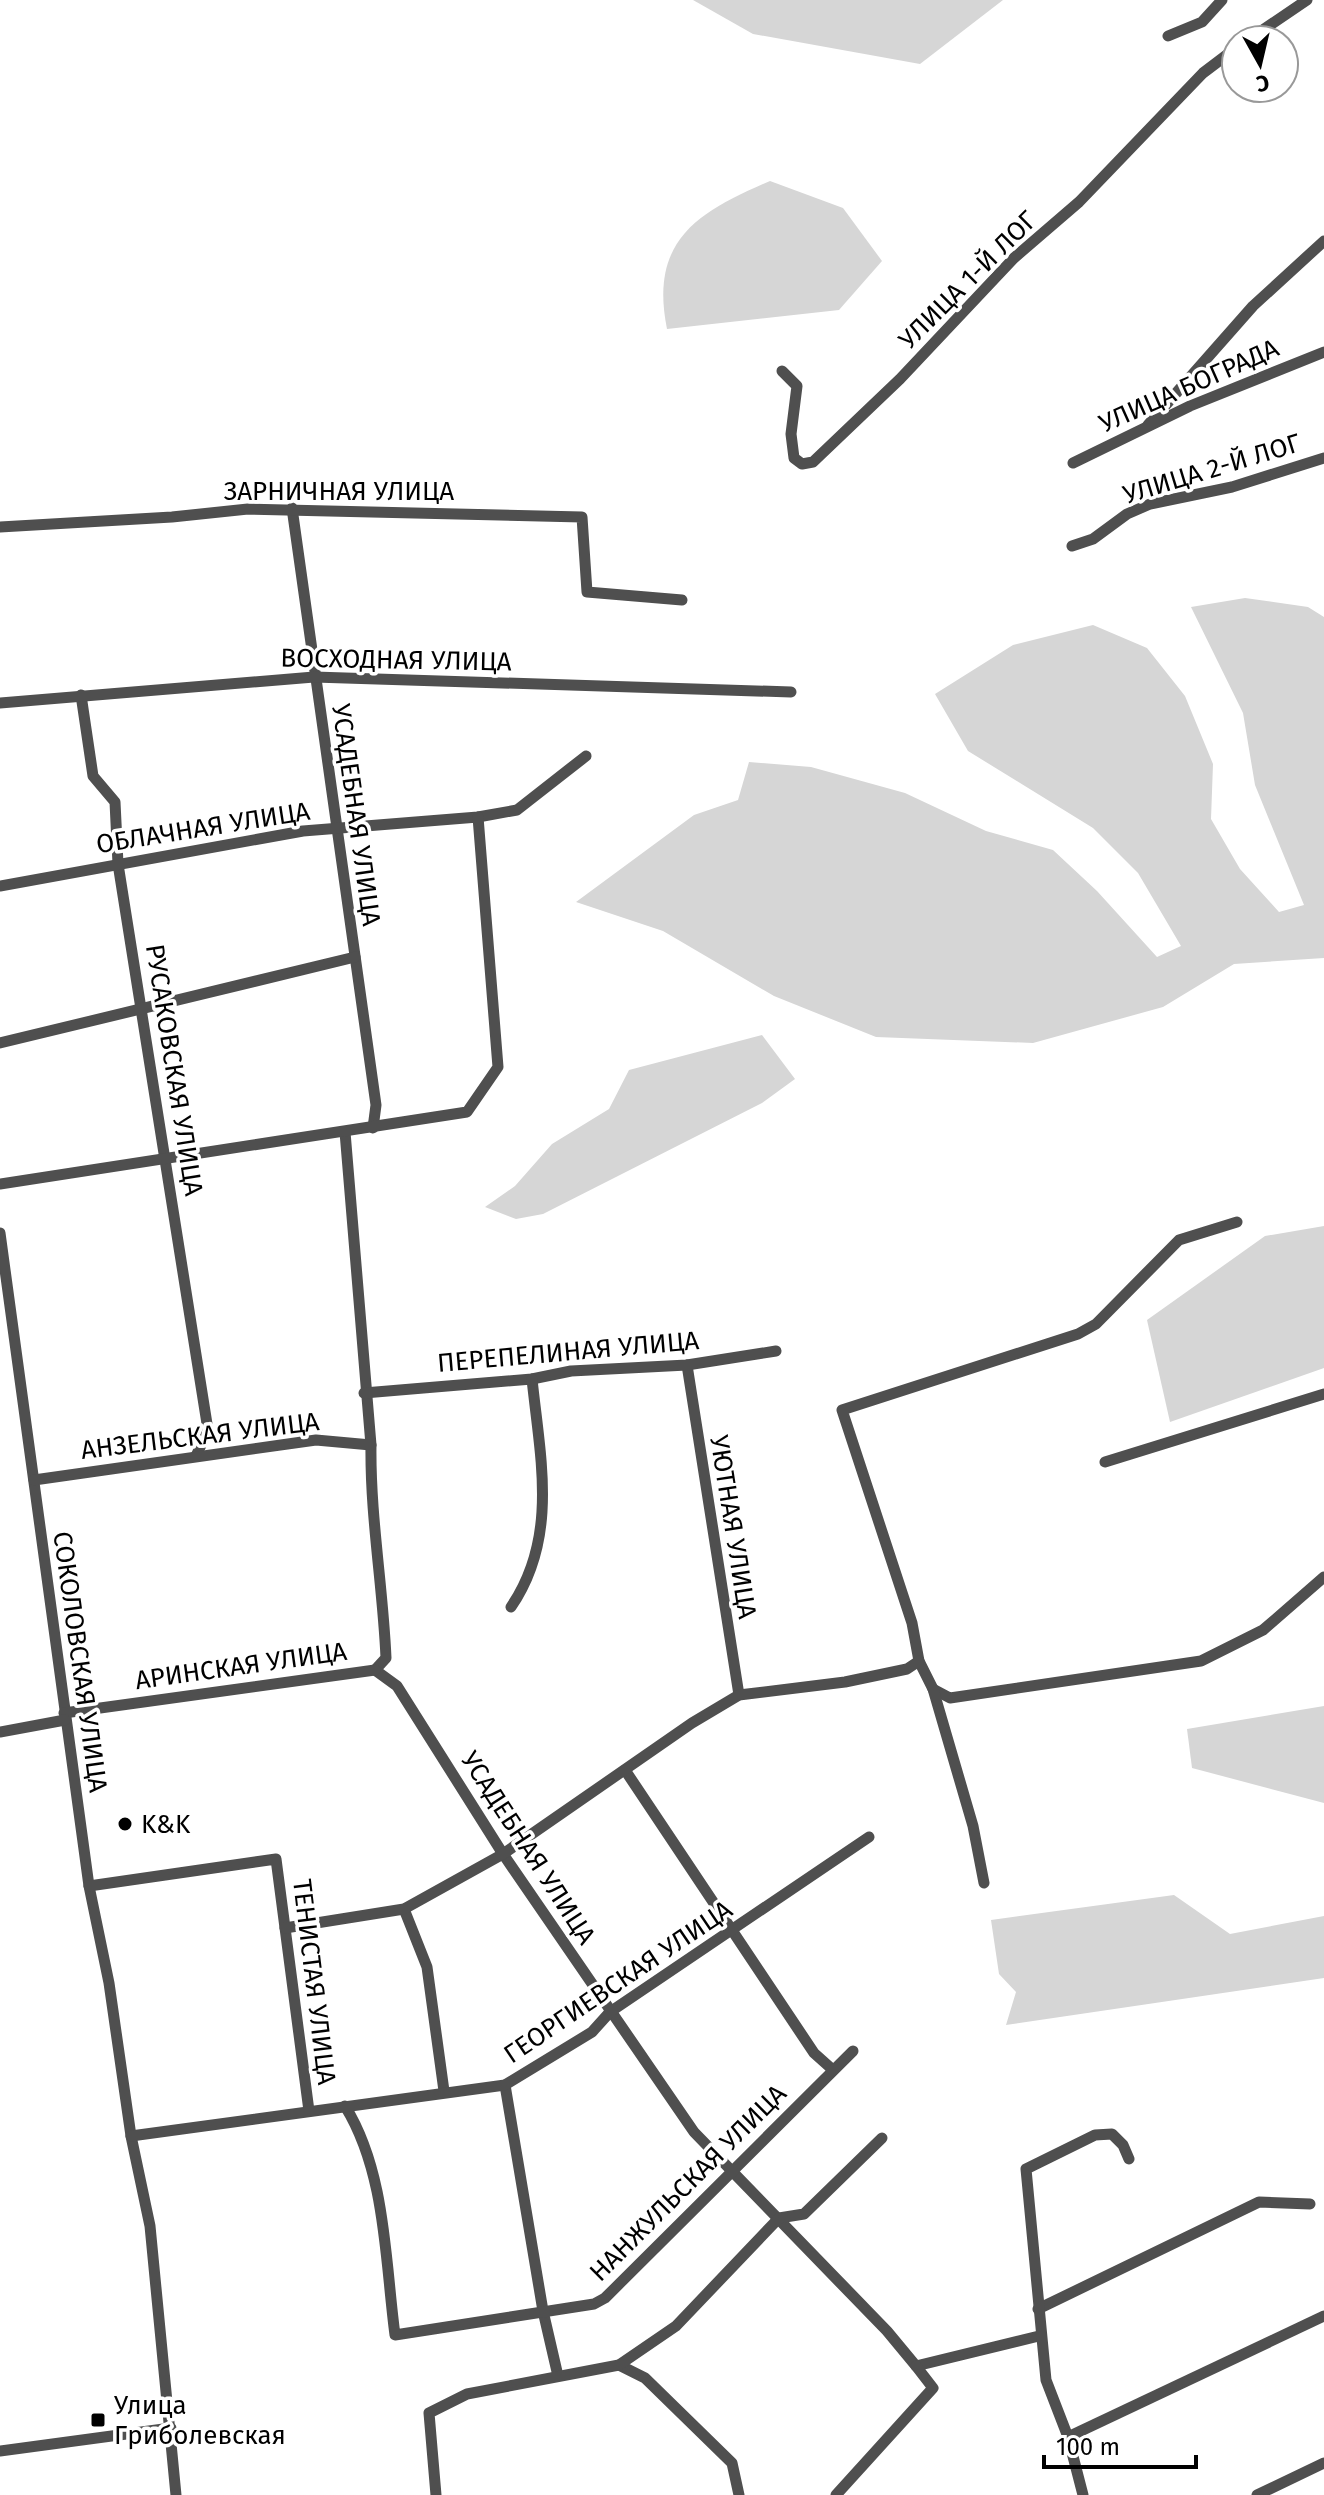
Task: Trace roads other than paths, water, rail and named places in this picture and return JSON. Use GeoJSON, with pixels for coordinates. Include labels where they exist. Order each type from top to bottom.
{"type":"FeatureCollection","features":[{"type":"Feature","properties":{"kind":"street"},"geometry":{"type":"LineString","coordinates":[[1168,36],[1202,22],[1222,0]]}},
{"type":"Feature","properties":{"kind":"street"},"geometry":{"type":"LineString","coordinates":[[1272,24],[1307,0]]}},
{"type":"Feature","properties":{"kind":"street","name":"УЛИЦА 1-Й ЛОГ"},"geometry":{"type":"LineString","coordinates":[[782,371],[797,386],[791,434],[794,458],[802,464],[813,462],[900,379],[1014,258],[1079,202],[1203,73],[1220,60]]}},
{"type":"Feature","properties":{"kind":"street"},"geometry":{"type":"LineString","coordinates":[[1143,432],[1253,306],[1324,241]]}},
{"type":"Feature","properties":{"kind":"street","name":"УЛИЦА БОГРАДА"},"geometry":{"type":"LineString","coordinates":[[1073,463],[1246,381],[1324,352]]}},
{"type":"Feature","properties":{"kind":"street","name":"УЛИЦА 2-Й ЛОГ"},"geometry":{"type":"LineString","coordinates":[[1072,546],[1093,539],[1127,514],[1150,504],[1232,487],[1324,458]]}},
{"type":"Feature","properties":{"kind":"street","name":"ЗАРНИЧНАЯ УЛИЦА"},"geometry":{"type":"LineString","coordinates":[[0,527],[292,508],[582,517],[587,592],[682,600]]}},
{"type":"Feature","properties":{"kind":"street","name":"УСАДЕБНАЯ УЛИЦА"},"geometry":{"type":"LineString","coordinates":[[292,508],[376,1105],[373,1128]]}},
{"type":"Feature","properties":{"kind":"street","name":"ВОСХОДНАЯ УЛИЦА"},"geometry":{"type":"LineString","coordinates":[[0,703],[314,677],[791,692]]}},
{"type":"Feature","properties":{"kind":"street","name":"РУСАКОВСКАЯ УЛИЦА"},"geometry":{"type":"LineString","coordinates":[[81,695],[93,776],[115,802],[118,864],[208,1430],[196,1456]]}},
{"type":"Feature","properties":{"kind":"street","name":"ОБЛАЧНАЯ УЛИЦА"},"geometry":{"type":"LineString","coordinates":[[0,886],[303,831],[478,817],[517,810],[586,756]]}},
{"type":"Feature","properties":{"kind":"street"},"geometry":{"type":"LineString","coordinates":[[0,1184],[467,1112],[498,1067],[478,817]]}},
{"type":"Feature","properties":{"kind":"street"},"geometry":{"type":"LineString","coordinates":[[0,1043],[355,957]]}},
{"type":"Feature","properties":{"kind":"street"},"geometry":{"type":"LineString","coordinates":[[345,1132],[364,1393],[371,1445],[370,1493],[386,1658],[375,1670]]}},
{"type":"Feature","properties":{"kind":"street"},"geometry":{"type":"LineString","coordinates":[[984,1883],[973,1826],[933,1689],[919,1661],[912,1623],[842,1410],[1078,1334],[1096,1324],[1179,1240],[1237,1222]]}},
{"type":"Feature","properties":{"kind":"street","name":"СОКОЛОВСКАЯ УЛИЦА"},"geometry":{"type":"LineString","coordinates":[[0,1233],[89,1886],[109,1983],[131,2136],[150,2226],[176,2495]]}},
{"type":"Feature","properties":{"kind":"street","name":"ПЕРЕПЕЛИНАЯ УЛИЦА"},"geometry":{"type":"LineString","coordinates":[[364,1393],[532,1379],[571,1371],[687,1365],[776,1351]]}},
{"type":"Feature","properties":{"kind":"street","name":"УЮТНАЯ УЛИЦА"},"geometry":{"type":"LineString","coordinates":[[687,1365],[739,1695]]}},
{"type":"Feature","properties":{"kind":"street"},"geometry":{"type":"LineString","coordinates":[[511,1607],[534,1569],[544,1512],[532,1379]]}},
{"type":"Feature","properties":{"kind":"street"},"geometry":{"type":"LineString","coordinates":[[1105,1462],[1324,1394]]}},
{"type":"Feature","properties":{"kind":"street","name":"АНЗЕЛЬСКАЯ УЛИЦА"},"geometry":{"type":"LineString","coordinates":[[34,1480],[316,1440],[371,1445]]}},
{"type":"Feature","properties":{"kind":"street"},"geometry":{"type":"LineString","coordinates":[[933,1689],[950,1698],[1201,1661],[1263,1630],[1324,1577]]}},
{"type":"Feature","properties":{"kind":"street"},"geometry":{"type":"LineString","coordinates":[[285,1928],[404,1909],[503,1854],[739,1695],[845,1682],[907,1669],[919,1661]]}},
{"type":"Feature","properties":{"kind":"street","name":"УСАДЕБНАЯ УЛИЦА"},"geometry":{"type":"LineString","coordinates":[[375,1670],[397,1686],[503,1854],[694,2132],[779,2218],[916,2366]]}},
{"type":"Feature","properties":{"kind":"street","name":"АРИНСКАЯ УЛИЦА"},"geometry":{"type":"LineString","coordinates":[[0,1732],[65,1716],[375,1670]]}},
{"type":"Feature","properties":{"kind":"street"},"geometry":{"type":"LineString","coordinates":[[625,1770],[814,2053],[833,2070]]}},
{"type":"Feature","properties":{"kind":"street","name":"ГЕОРГИЕВСКАЯ УЛИЦА"},"geometry":{"type":"LineString","coordinates":[[131,2136],[505,2085],[592,2032],[610,2012],[869,1837]]}},
{"type":"Feature","properties":{"kind":"street","name":"ТЕНИСТАЯ УЛИЦА"},"geometry":{"type":"LineString","coordinates":[[89,1886],[276,1859],[309,2111]]}},
{"type":"Feature","properties":{"kind":"street"},"geometry":{"type":"LineString","coordinates":[[404,1909],[427,1967],[444,2091]]}},
{"type":"Feature","properties":{"kind":"street","name":"НАНЖУЛЬСКАЯ УЛИЦА"},"geometry":{"type":"LineString","coordinates":[[345,2106],[362,2134],[372,2167],[395,2335],[594,2304],[605,2298],[734,2173],[853,2051]]}},
{"type":"Feature","properties":{"kind":"street"},"geometry":{"type":"LineString","coordinates":[[505,2085],[543,2311],[558,2376]]}},
{"type":"Feature","properties":{"kind":"street"},"geometry":{"type":"LineString","coordinates":[[1083,2495],[1068,2437],[1046,2380],[1039,2336],[1026,2169],[1095,2135],[1112,2134],[1129,2159]]}},
{"type":"Feature","properties":{"kind":"street"},"geometry":{"type":"LineString","coordinates":[[436,2495],[429,2413],[467,2394],[619,2365],[676,2326],[779,2218],[804,2214],[882,2138]]}},
{"type":"Feature","properties":{"kind":"street"},"geometry":{"type":"LineString","coordinates":[[1038,2309],[1259,2202],[1310,2204]]}},
{"type":"Feature","properties":{"kind":"street"},"geometry":{"type":"LineString","coordinates":[[1068,2437],[1324,2316]]}},
{"type":"Feature","properties":{"kind":"street"},"geometry":{"type":"LineString","coordinates":[[836,2495],[933,2388],[916,2366],[1039,2336]]}},
{"type":"Feature","properties":{"kind":"street"},"geometry":{"type":"LineString","coordinates":[[619,2365],[645,2378],[732,2463],[739,2495]]}},
{"type":"Feature","properties":{"kind":"street"},"geometry":{"type":"LineString","coordinates":[[0,2451],[171,2428]]}},
{"type":"Feature","properties":{"kind":"street"},"geometry":{"type":"LineString","coordinates":[[1257,2495],[1324,2463]]}},
{"type":"Feature","properties":{"kind":"place","name":"K&K"},"geometry":{"type":"Point","coordinates":[125,1824]}},
{"type":"Feature","properties":{"kind":"place","name":"Улица Гриболевская"},"geometry":{"type":"Point","coordinates":[98,2420]}}]}
